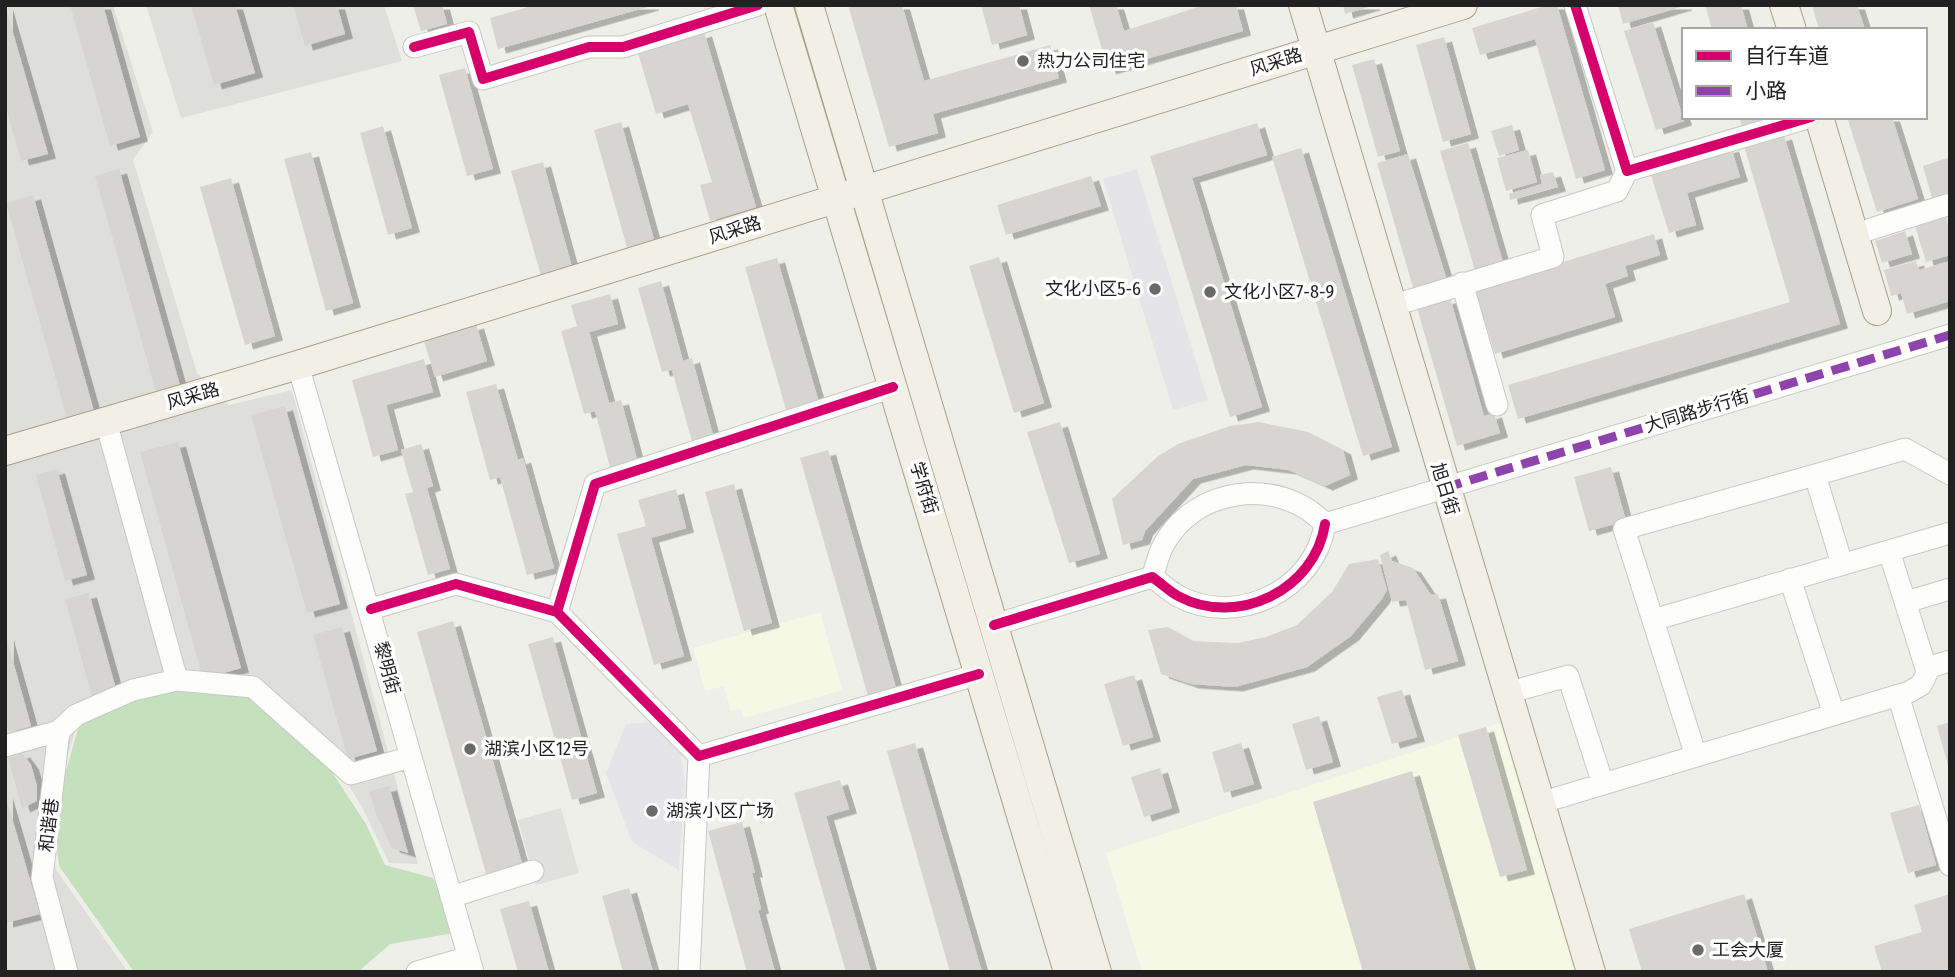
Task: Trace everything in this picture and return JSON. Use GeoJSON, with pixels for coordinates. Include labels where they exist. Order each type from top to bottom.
{"type":"FeatureCollection","features":[{"type":"Feature","properties":{"kind":"main road","name":"学府街"},"geometry":{"type":"LineString","coordinates":[[778,5],[979,674],[1021,764],[1097,972]]}},
{"type":"Feature","properties":{"kind":"main road","name":"学府街"},"geometry":{"type":"LineString","coordinates":[[809,5],[994,625],[1021,764],[1068,972]]}},
{"type":"Feature","properties":{"kind":"main road","name":"旭日街"},"geometry":{"type":"LineString","coordinates":[[1303,5],[1444,488],[1591,972]]}},
{"type":"Feature","properties":{"kind":"main road","name":"风采路"},"geometry":{"type":"LineString","coordinates":[[5,451],[298,365],[836,199],[864,188],[1464,5]]}},
{"type":"Feature","properties":{"kind":"main road"},"geometry":{"type":"LineString","coordinates":[[1784,5],[1791,28]]}},
{"type":"Feature","properties":{"kind":"main road"},"geometry":{"type":"LineString","coordinates":[[1820,119],[1877,311]]}},
{"type":"Feature","properties":{"kind":"street"},"geometry":{"type":"LineString","coordinates":[[414,47],[469,32],[483,79],[589,47],[623,47],[758,5]]}},
{"type":"Feature","properties":{"kind":"street"},"geometry":{"type":"LineString","coordinates":[[1391,306],[1553,257],[1542,215],[1617,191],[1627,171],[1576,5]]}},
{"type":"Feature","properties":{"kind":"street"},"geometry":{"type":"LineString","coordinates":[[1627,171],[1804,119]]}},
{"type":"Feature","properties":{"kind":"street"},"geometry":{"type":"LineString","coordinates":[[1855,234],[1950,204]]}},
{"type":"Feature","properties":{"kind":"street"},"geometry":{"type":"LineString","coordinates":[[1462,283],[1497,405]]}},
{"type":"Feature","properties":{"kind":"street","name":"大同路步行街"},"geometry":{"type":"LineString","coordinates":[[1325,524],[1950,335]]}},
{"type":"Feature","properties":{"kind":"street","name":"黎明街"},"geometry":{"type":"LineString","coordinates":[[298,365],[371,609],[471,965]]}},
{"type":"Feature","properties":{"kind":"street"},"geometry":{"type":"LineString","coordinates":[[557,612],[595,484],[893,387]]}},
{"type":"Feature","properties":{"kind":"street"},"geometry":{"type":"LineString","coordinates":[[106,422],[177,681]]}},
{"type":"Feature","properties":{"kind":"street"},"geometry":{"type":"LineString","coordinates":[[1696,756],[1624,529],[1905,449],[1950,474]]}},
{"type":"Feature","properties":{"kind":"street"},"geometry":{"type":"LineString","coordinates":[[1815,475],[1842,564]]}},
{"type":"Feature","properties":{"kind":"street"},"geometry":{"type":"LineString","coordinates":[[1245,492],[1287,499],[1306,508],[1325,524],[1318,548],[1290,585],[1276,595],[1253,604],[1231,607],[1202,604],[1179,596],[1152,577],[1164,545],[1178,526],[1201,507],[1221,497],[1245,492]]}},
{"type":"Feature","properties":{"kind":"street"},"geometry":{"type":"LineString","coordinates":[[1653,620],[1950,533]]}},
{"type":"Feature","properties":{"kind":"street"},"geometry":{"type":"LineString","coordinates":[[1540,803],[1898,695],[1921,685],[1927,673],[1926,668],[1889,551]]}},
{"type":"Feature","properties":{"kind":"street"},"geometry":{"type":"LineString","coordinates":[[994,625],[1152,577]]}},
{"type":"Feature","properties":{"kind":"street"},"geometry":{"type":"LineString","coordinates":[[1790,579],[1834,714]]}},
{"type":"Feature","properties":{"kind":"street"},"geometry":{"type":"LineString","coordinates":[[371,609],[456,584],[557,612],[699,757],[689,972]]}},
{"type":"Feature","properties":{"kind":"street"},"geometry":{"type":"LineString","coordinates":[[1906,602],[1950,589]]}},
{"type":"Feature","properties":{"kind":"street"},"geometry":{"type":"LineString","coordinates":[[1926,668],[1950,661]]}},
{"type":"Feature","properties":{"kind":"street"},"geometry":{"type":"LineString","coordinates":[[699,757],[979,674]]}},
{"type":"Feature","properties":{"kind":"street"},"geometry":{"type":"LineString","coordinates":[[1507,693],[1569,676],[1603,784]]}},
{"type":"Feature","properties":{"kind":"street"},"geometry":{"type":"LineString","coordinates":[[5,746],[60,731],[76,715],[133,690],[177,681],[253,687],[351,774],[411,757]]}},
{"type":"Feature","properties":{"kind":"street"},"geometry":{"type":"LineString","coordinates":[[1898,695],[1950,865]]}},
{"type":"Feature","properties":{"kind":"street","name":"和谐巷"},"geometry":{"type":"LineString","coordinates":[[60,731],[42,878],[68,972]]}},
{"type":"Feature","properties":{"kind":"street"},"geometry":{"type":"LineString","coordinates":[[452,897],[533,872]]}},
{"type":"Feature","properties":{"kind":"street"},"geometry":{"type":"LineString","coordinates":[[417,972],[471,965]]}},
{"type":"Feature","properties":{"kind":"shaded area"},"geometry":{"type":"Polygon","coordinates":[[[5,5],[113,5],[153,132],[133,160],[197,373],[229,405],[292,390],[418,864],[389,863],[362,807],[321,740],[237,682],[79,719],[66,761],[52,828],[55,868],[128,972],[5,972],[5,5]]]}},
{"type":"Feature","properties":{"kind":"shaded area"},"geometry":{"type":"Polygon","coordinates":[[[146,5],[384,5],[402,61],[181,118],[146,5]]]}},
{"type":"Feature","properties":{"kind":"shaded area","name":"文化小区5-6"},"geometry":{"type":"Polygon","coordinates":[[[1137,169],[1208,400],[1173,410],[1103,179],[1137,169]]]}},
{"type":"Feature","properties":{"kind":"shaded area"},"geometry":{"type":"Polygon","coordinates":[[[820,612],[842,690],[743,718],[741,709],[731,711],[724,686],[705,691],[693,648],[820,612]]]}},
{"type":"Feature","properties":{"kind":"shaded area","name":"湖滨小区广场"},"geometry":{"type":"Polygon","coordinates":[[[653,722],[679,746],[685,780],[679,870],[632,842],[606,773],[626,724],[653,722]]]}},
{"type":"Feature","properties":{"kind":"shaded area"},"geometry":{"type":"Polygon","coordinates":[[[1500,723],[1575,972],[1142,972],[1106,853],[1500,723]]]}},
{"type":"Feature","properties":{"kind":"shaded area"},"geometry":{"type":"Polygon","coordinates":[[[561,808],[579,873],[536,885],[518,820],[561,808]]]}},
{"type":"Feature","properties":{"kind":"green space"},"geometry":{"type":"Polygon","coordinates":[[[211,684],[266,704],[326,763],[366,824],[385,865],[433,878],[454,933],[390,944],[358,972],[134,972],[59,866],[55,832],[66,771],[79,725],[112,702],[211,684]]]}},
{"type":"Feature","properties":{"kind":"building"},"geometry":{"type":"Polygon","coordinates":[[[5,5],[48,154],[21,161],[5,104],[5,5]]]}},
{"type":"Feature","properties":{"kind":"building"},"geometry":{"type":"Polygon","coordinates":[[[70,5],[103,5],[140,137],[110,146],[70,5]]]}},
{"type":"Feature","properties":{"kind":"building"},"geometry":{"type":"Polygon","coordinates":[[[191,5],[235,5],[255,73],[214,85],[191,5]]]}},
{"type":"Feature","properties":{"kind":"building"},"geometry":{"type":"Polygon","coordinates":[[[293,5],[337,5],[345,34],[305,46],[293,5]]]}},
{"type":"Feature","properties":{"kind":"building"},"geometry":{"type":"Polygon","coordinates":[[[413,5],[442,5],[447,24],[421,31],[413,5]]]}},
{"type":"Feature","properties":{"kind":"building"},"geometry":{"type":"Polygon","coordinates":[[[535,5],[651,6],[498,49],[490,18],[535,5]]]}},
{"type":"Feature","properties":{"kind":"building","name":"热力公司住宅"},"geometry":{"type":"Polygon","coordinates":[[[848,5],[902,5],[924,81],[1050,45],[1059,78],[933,114],[938,133],[889,147],[848,5]]]}},
{"type":"Feature","properties":{"kind":"building"},"geometry":{"type":"Polygon","coordinates":[[[981,5],[1019,5],[1027,35],[992,45],[981,5]]]}},
{"type":"Feature","properties":{"kind":"building"},"geometry":{"type":"Polygon","coordinates":[[[1089,5],[1116,5],[1124,31],[1204,5],[1236,5],[1243,31],[1108,70],[1089,5]]]}},
{"type":"Feature","properties":{"kind":"building"},"geometry":{"type":"Polygon","coordinates":[[[1343,5],[1372,5],[1372,6],[1345,14],[1343,5]]]}},
{"type":"Feature","properties":{"kind":"building"},"geometry":{"type":"Polygon","coordinates":[[[1548,5],[1557,5],[1605,170],[1576,179],[1535,39],[1480,55],[1472,28],[1548,5]]]}},
{"type":"Feature","properties":{"kind":"building"},"geometry":{"type":"Polygon","coordinates":[[[1618,5],[1684,5],[1684,6],[1623,24],[1618,5]]]}},
{"type":"Feature","properties":{"kind":"building"},"geometry":{"type":"Polygon","coordinates":[[[1705,5],[1741,5],[1747,28],[1711,28],[1705,5]]]}},
{"type":"Feature","properties":{"kind":"building"},"geometry":{"type":"Polygon","coordinates":[[[1812,5],[1857,5],[1864,28],[1818,28],[1812,5]]]}},
{"type":"Feature","properties":{"kind":"building"},"geometry":{"type":"Polygon","coordinates":[[[1653,22],[1684,121],[1656,130],[1624,31],[1653,22]]]}},
{"type":"Feature","properties":{"kind":"building"},"geometry":{"type":"Polygon","coordinates":[[[704,32],[756,207],[710,221],[700,185],[712,182],[688,104],[656,114],[638,53],[704,32]]]}},
{"type":"Feature","properties":{"kind":"building"},"geometry":{"type":"Polygon","coordinates":[[[1444,37],[1471,134],[1443,142],[1416,45],[1444,37]]]}},
{"type":"Feature","properties":{"kind":"building"},"geometry":{"type":"Polygon","coordinates":[[[1374,59],[1400,151],[1378,157],[1352,65],[1374,59]]]}},
{"type":"Feature","properties":{"kind":"building"},"geometry":{"type":"Polygon","coordinates":[[[465,68],[493,169],[467,176],[439,75],[465,68]]]}},
{"type":"Feature","properties":{"kind":"building"},"geometry":{"type":"Polygon","coordinates":[[[1740,119],[1772,119],[1743,129],[1740,119]]]}},
{"type":"Feature","properties":{"kind":"building"},"geometry":{"type":"Polygon","coordinates":[[[1848,119],[1893,119],[1918,199],[1877,212],[1848,119]]]}},
{"type":"Feature","properties":{"kind":"building"},"geometry":{"type":"Polygon","coordinates":[[[621,122],[656,247],[629,255],[594,130],[621,122]]]}},
{"type":"Feature","properties":{"kind":"building","name":"文化小区7-8-9"},"geometry":{"type":"Polygon","coordinates":[[[1257,123],[1267,155],[1192,178],[1262,407],[1230,417],[1150,156],[1257,123]]]}},
{"type":"Feature","properties":{"kind":"building"},"geometry":{"type":"Polygon","coordinates":[[[1512,125],[1519,150],[1499,156],[1491,131],[1512,125]]]}},
{"type":"Feature","properties":{"kind":"building"},"geometry":{"type":"Polygon","coordinates":[[[383,126],[412,228],[388,235],[360,133],[383,126]]]}},
{"type":"Feature","properties":{"kind":"building"},"geometry":{"type":"Polygon","coordinates":[[[1784,135],[1840,324],[1518,419],[1508,385],[1790,302],[1744,146],[1784,135]]]}},
{"type":"Feature","properties":{"kind":"building"},"geometry":{"type":"Polygon","coordinates":[[[1468,143],[1504,266],[1476,274],[1440,151],[1468,143]]]}},
{"type":"Feature","properties":{"kind":"building"},"geometry":{"type":"Polygon","coordinates":[[[1731,147],[1740,177],[1687,193],[1696,225],[1669,233],[1650,172],[1731,147]]]}},
{"type":"Feature","properties":{"kind":"building"},"geometry":{"type":"Polygon","coordinates":[[[1301,148],[1392,447],[1363,456],[1272,157],[1301,148]]]}},
{"type":"Feature","properties":{"kind":"building"},"geometry":{"type":"Polygon","coordinates":[[[1528,150],[1537,182],[1506,191],[1497,158],[1528,150]]]}},
{"type":"Feature","properties":{"kind":"building"},"geometry":{"type":"Polygon","coordinates":[[[311,152],[353,303],[326,311],[284,159],[311,152]]]}},
{"type":"Feature","properties":{"kind":"building"},"geometry":{"type":"Polygon","coordinates":[[[1408,154],[1447,281],[1414,291],[1377,163],[1408,154]]]}},
{"type":"Feature","properties":{"kind":"building"},"geometry":{"type":"Polygon","coordinates":[[[1950,157],[1950,193],[1932,198],[1923,166],[1950,157]]]}},
{"type":"Feature","properties":{"kind":"building"},"geometry":{"type":"Polygon","coordinates":[[[543,162],[573,271],[542,279],[511,171],[543,162]]]}},
{"type":"Feature","properties":{"kind":"building"},"geometry":{"type":"Polygon","coordinates":[[[119,169],[181,389],[157,395],[95,176],[119,169]]]}},
{"type":"Feature","properties":{"kind":"building"},"geometry":{"type":"Polygon","coordinates":[[[1553,172],[1558,187],[1510,200],[1509,194],[1542,184],[1540,175],[1553,172]]]}},
{"type":"Feature","properties":{"kind":"building"},"geometry":{"type":"Polygon","coordinates":[[[1091,176],[1101,206],[1006,235],[997,205],[1091,176]]]}},
{"type":"Feature","properties":{"kind":"building"},"geometry":{"type":"Polygon","coordinates":[[[231,178],[275,336],[245,345],[200,187],[231,178]]]}},
{"type":"Feature","properties":{"kind":"building"},"geometry":{"type":"Polygon","coordinates":[[[33,195],[97,422],[70,429],[6,203],[33,195]]]}},
{"type":"Feature","properties":{"kind":"building"},"geometry":{"type":"Polygon","coordinates":[[[1947,217],[1950,255],[1926,262],[1915,226],[1947,217]]]}},
{"type":"Feature","properties":{"kind":"building"},"geometry":{"type":"Polygon","coordinates":[[[1905,231],[1912,254],[1882,263],[1875,241],[1905,231]]]}},
{"type":"Feature","properties":{"kind":"building"},"geometry":{"type":"Polygon","coordinates":[[[1654,234],[1660,255],[1625,266],[1628,276],[1605,284],[1615,317],[1495,354],[1475,289],[1654,234]]]}},
{"type":"Feature","properties":{"kind":"building"},"geometry":{"type":"Polygon","coordinates":[[[999,257],[1044,403],[1014,413],[969,266],[999,257]]]}},
{"type":"Feature","properties":{"kind":"building"},"geometry":{"type":"Polygon","coordinates":[[[777,258],[819,403],[787,413],[745,267],[777,258]]]}},
{"type":"Feature","properties":{"kind":"building"},"geometry":{"type":"Polygon","coordinates":[[[1916,261],[1919,270],[1950,261],[1950,301],[1907,314],[1901,293],[1891,296],[1884,270],[1916,261]]]}},
{"type":"Feature","properties":{"kind":"building"},"geometry":{"type":"Polygon","coordinates":[[[661,281],[683,361],[692,358],[713,435],[692,441],[672,370],[662,372],[638,288],[661,281]]]}},
{"type":"Feature","properties":{"kind":"building"},"geometry":{"type":"Polygon","coordinates":[[[610,294],[618,324],[589,332],[609,403],[621,400],[638,463],[611,471],[595,411],[584,414],[561,331],[577,326],[571,305],[610,294]]]}},
{"type":"Feature","properties":{"kind":"building"},"geometry":{"type":"Polygon","coordinates":[[[1450,298],[1484,416],[1494,413],[1500,433],[1457,446],[1417,308],[1450,298]]]}},
{"type":"Feature","properties":{"kind":"building"},"geometry":{"type":"Polygon","coordinates":[[[476,324],[487,361],[435,377],[424,341],[476,324]]]}},
{"type":"Feature","properties":{"kind":"building"},"geometry":{"type":"Polygon","coordinates":[[[424,359],[433,392],[386,405],[398,450],[373,457],[352,380],[424,359]]]}},
{"type":"Feature","properties":{"kind":"building"},"geometry":{"type":"Polygon","coordinates":[[[496,384],[518,460],[523,458],[554,568],[527,575],[500,477],[490,480],[466,392],[496,384]]]}},
{"type":"Feature","properties":{"kind":"building"},"geometry":{"type":"Polygon","coordinates":[[[285,406],[340,604],[307,613],[251,415],[285,406]]]}},
{"type":"Feature","properties":{"kind":"building"},"geometry":{"type":"Polygon","coordinates":[[[1060,422],[1100,554],[1069,563],[1027,432],[1060,422]]]}},
{"type":"Feature","properties":{"kind":"building"},"geometry":{"type":"Polygon","coordinates":[[[1259,422],[1308,432],[1343,450],[1350,475],[1325,486],[1289,470],[1246,465],[1193,479],[1145,531],[1142,540],[1123,545],[1112,499],[1158,456],[1178,444],[1230,426],[1259,422]]]}},
{"type":"Feature","properties":{"kind":"building"},"geometry":{"type":"Polygon","coordinates":[[[178,442],[241,668],[203,679],[140,452],[178,442]]]}},
{"type":"Feature","properties":{"kind":"building"},"geometry":{"type":"Polygon","coordinates":[[[421,444],[433,486],[427,488],[450,569],[428,575],[405,494],[413,492],[401,450],[421,444]]]}},
{"type":"Feature","properties":{"kind":"building"},"geometry":{"type":"Polygon","coordinates":[[[828,450],[896,688],[868,696],[800,458],[828,450]]]}},
{"type":"Feature","properties":{"kind":"building"},"geometry":{"type":"Polygon","coordinates":[[[1611,467],[1626,521],[1589,531],[1574,477],[1611,467]]]}},
{"type":"Feature","properties":{"kind":"building"},"geometry":{"type":"Polygon","coordinates":[[[57,469],[87,575],[65,581],[36,475],[57,469]]]}},
{"type":"Feature","properties":{"kind":"building"},"geometry":{"type":"Polygon","coordinates":[[[734,484],[772,623],[744,631],[705,492],[734,484]]]}},
{"type":"Feature","properties":{"kind":"building"},"geometry":{"type":"Polygon","coordinates":[[[676,489],[686,528],[651,538],[684,656],[654,665],[617,534],[646,526],[638,500],[676,489]]]}},
{"type":"Feature","properties":{"kind":"building"},"geometry":{"type":"Polygon","coordinates":[[[1388,551],[1392,561],[1413,568],[1431,595],[1438,594],[1458,661],[1425,670],[1406,600],[1392,602],[1380,555],[1388,551]]]}},
{"type":"Feature","properties":{"kind":"building"},"geometry":{"type":"Polygon","coordinates":[[[1378,559],[1387,590],[1381,600],[1351,636],[1307,667],[1235,687],[1191,684],[1161,674],[1148,630],[1168,627],[1192,641],[1237,643],[1266,637],[1297,625],[1332,592],[1349,564],[1378,559]]]}},
{"type":"Feature","properties":{"kind":"building"},"geometry":{"type":"Polygon","coordinates":[[[89,593],[116,689],[92,696],[65,599],[89,593]]]}},
{"type":"Feature","properties":{"kind":"building","name":"湖滨小区12号"},"geometry":{"type":"Polygon","coordinates":[[[453,621],[523,867],[487,877],[417,632],[453,621]]]}},
{"type":"Feature","properties":{"kind":"building"},"geometry":{"type":"Polygon","coordinates":[[[342,627],[377,751],[348,759],[313,635],[342,627]]]}},
{"type":"Feature","properties":{"kind":"building"},"geometry":{"type":"Polygon","coordinates":[[[6,636],[31,726],[9,733],[5,718],[6,636]]]}},
{"type":"Feature","properties":{"kind":"building"},"geometry":{"type":"Polygon","coordinates":[[[553,637],[597,793],[572,800],[528,644],[553,637]]]}},
{"type":"Feature","properties":{"kind":"building"},"geometry":{"type":"Polygon","coordinates":[[[1134,675],[1153,737],[1123,746],[1104,684],[1134,675]]]}},
{"type":"Feature","properties":{"kind":"building"},"geometry":{"type":"Polygon","coordinates":[[[1402,690],[1417,737],[1392,744],[1377,697],[1402,690]]]}},
{"type":"Feature","properties":{"kind":"building"},"geometry":{"type":"Polygon","coordinates":[[[1319,716],[1333,762],[1306,770],[1292,724],[1319,716]]]}},
{"type":"Feature","properties":{"kind":"building"},"geometry":{"type":"Polygon","coordinates":[[[1950,722],[1950,769],[1949,769],[1937,726],[1950,722]]]}},
{"type":"Feature","properties":{"kind":"building"},"geometry":{"type":"Polygon","coordinates":[[[1486,727],[1527,870],[1500,877],[1458,735],[1486,727]]]}},
{"type":"Feature","properties":{"kind":"building"},"geometry":{"type":"Polygon","coordinates":[[[915,743],[982,972],[950,972],[887,751],[915,743]]]}},
{"type":"Feature","properties":{"kind":"building"},"geometry":{"type":"Polygon","coordinates":[[[1241,743],[1254,784],[1224,793],[1212,752],[1241,743]]]}},
{"type":"Feature","properties":{"kind":"building"},"geometry":{"type":"Polygon","coordinates":[[[22,753],[31,765],[37,786],[37,801],[22,808],[8,758],[22,753]]]}},
{"type":"Feature","properties":{"kind":"building"},"geometry":{"type":"Polygon","coordinates":[[[1160,768],[1172,808],[1144,817],[1131,777],[1160,768]]]}},
{"type":"Feature","properties":{"kind":"building"},"geometry":{"type":"Polygon","coordinates":[[[1412,771],[1470,972],[1363,972],[1313,802],[1412,771]]]}},
{"type":"Feature","properties":{"kind":"building"},"geometry":{"type":"Polygon","coordinates":[[[840,780],[849,809],[826,816],[871,972],[846,972],[794,793],[840,780]]]}},
{"type":"Feature","properties":{"kind":"building"},"geometry":{"type":"Polygon","coordinates":[[[389,786],[408,853],[392,848],[376,814],[369,791],[389,786]]]}},
{"type":"Feature","properties":{"kind":"building"},"geometry":{"type":"Polygon","coordinates":[[[5,794],[40,914],[5,923],[5,794]]]}},
{"type":"Feature","properties":{"kind":"building"},"geometry":{"type":"Polygon","coordinates":[[[1919,805],[1936,865],[1908,873],[1890,813],[1919,805]]]}},
{"type":"Feature","properties":{"kind":"building"},"geometry":{"type":"Polygon","coordinates":[[[742,822],[755,873],[752,873],[761,909],[758,910],[775,972],[747,972],[708,831],[742,822]]]}},
{"type":"Feature","properties":{"kind":"building"},"geometry":{"type":"Polygon","coordinates":[[[629,888],[653,972],[623,972],[602,896],[629,888]]]}},
{"type":"Feature","properties":{"kind":"building","name":"工会大厦"},"geometry":{"type":"Polygon","coordinates":[[[1744,894],[1768,972],[1642,972],[1629,929],[1744,894]]]}},
{"type":"Feature","properties":{"kind":"building"},"geometry":{"type":"Polygon","coordinates":[[[1950,894],[1950,972],[1882,972],[1874,946],[1922,932],[1914,905],[1950,894]]]}},
{"type":"Feature","properties":{"kind":"building"},"geometry":{"type":"Polygon","coordinates":[[[529,901],[549,972],[518,972],[500,909],[529,901]]]}},
{"type":"Feature","properties":{"kind":"marked path"},"geometry":{"type":"LineString","coordinates":[[1444,488],[1950,335]]}},
{"type":"Feature","properties":{"kind":"cycle path"},"geometry":{"type":"LineString","coordinates":[[414,47],[469,32],[483,79],[589,47],[623,47],[758,5]]}},
{"type":"Feature","properties":{"kind":"cycle path"},"geometry":{"type":"LineString","coordinates":[[1575,5],[1627,171],[1804,119]]}},
{"type":"Feature","properties":{"kind":"cycle path"},"geometry":{"type":"LineString","coordinates":[[557,612],[595,484],[893,387]]}},
{"type":"Feature","properties":{"kind":"cycle path"},"geometry":{"type":"LineString","coordinates":[[994,625],[1152,577],[1178,596],[1201,605],[1224,608],[1248,605],[1270,597],[1290,584],[1306,568],[1318,547],[1325,524]]}},
{"type":"Feature","properties":{"kind":"cycle path"},"geometry":{"type":"LineString","coordinates":[[371,609],[456,584],[557,612],[699,756],[979,674]]}},
{"type":"Feature","properties":{"kind":"place","name":"热力公司住宅"},"geometry":{"type":"Point","coordinates":[1023,61]}},
{"type":"Feature","properties":{"kind":"place","name":"文化小区5-6"},"geometry":{"type":"Point","coordinates":[1155,289]}},
{"type":"Feature","properties":{"kind":"place","name":"文化小区7-8-9"},"geometry":{"type":"Point","coordinates":[1210,292]}},
{"type":"Feature","properties":{"kind":"place","name":"湖滨小区12号"},"geometry":{"type":"Point","coordinates":[470,749]}},
{"type":"Feature","properties":{"kind":"place","name":"湖滨小区广场"},"geometry":{"type":"Point","coordinates":[652,811]}},
{"type":"Feature","properties":{"kind":"place","name":"工会大厦"},"geometry":{"type":"Point","coordinates":[1698,950]}}]}
